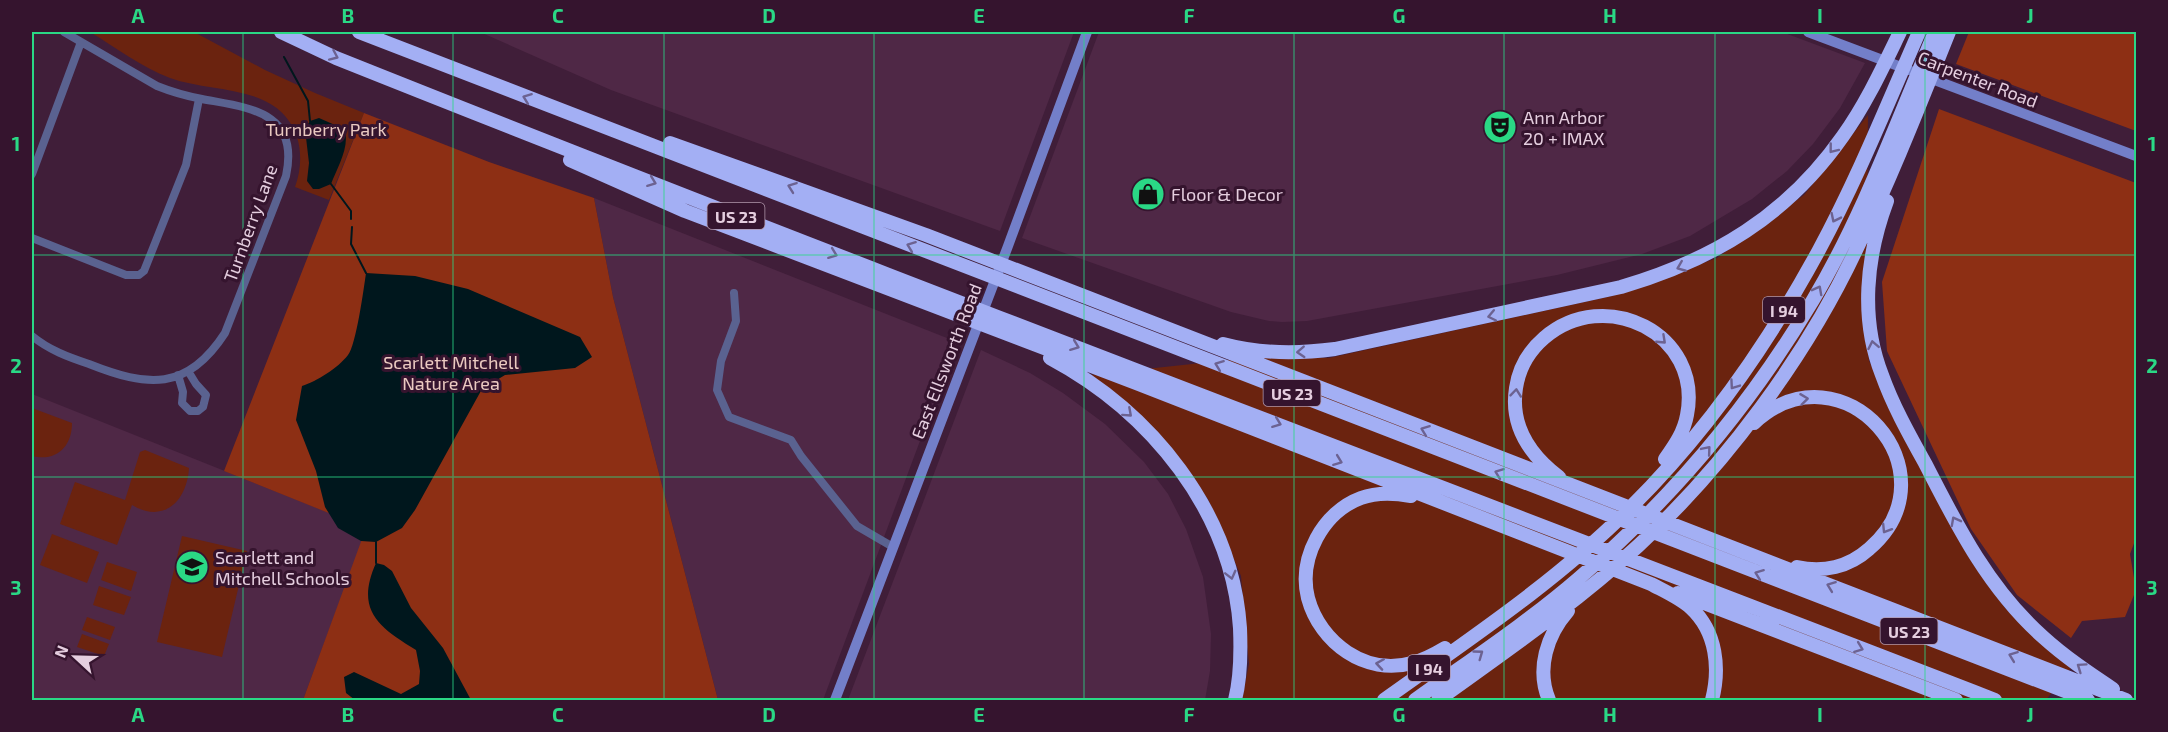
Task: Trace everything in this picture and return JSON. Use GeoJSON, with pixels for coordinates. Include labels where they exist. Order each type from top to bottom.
{"type":"FeatureCollection","features":[{"type":"Feature","properties":{"kind":"highway","name":"US 23"},"geometry":{"type":"LineString","coordinates":[[281,32],[336,58],[943,297],[1995,700]]}},
{"type":"Feature","properties":{"kind":"highway","name":"US 23"},"geometry":{"type":"LineString","coordinates":[[359,32],[2088,700]]}},
{"type":"Feature","properties":{"kind":"highway"},"geometry":{"type":"LineString","coordinates":[[1180,334],[1236,348],[1268,352],[1299,353],[1335,349],[1621,287],[1656,277],[1698,260],[1737,238],[1769,216],[1817,170],[1844,135],[1866,100],[1900,32]]}},
{"type":"Feature","properties":{"kind":"highway","name":"I 94"},"geometry":{"type":"LineString","coordinates":[[1384,700],[1561,570],[1629,509],[1677,457],[1727,396],[1764,342],[1820,248],[1852,183],[1919,32]]}},
{"type":"Feature","properties":{"kind":"highway","name":"I 94"},"geometry":{"type":"LineString","coordinates":[[1415,700],[1577,580],[1669,494],[1735,416],[1790,338],[1838,254],[1935,32]]}},
{"type":"Feature","properties":{"kind":"highway"},"geometry":{"type":"LineString","coordinates":[[1438,700],[1583,594],[1647,538],[1701,481],[1737,438],[1810,334],[1832,297],[1857,249],[1949,32]]}},
{"type":"Feature","properties":{"kind":"highway"},"geometry":{"type":"LineString","coordinates":[[581,119],[653,137],[926,235],[2128,700]]}},
{"type":"Feature","properties":{"kind":"highway"},"geometry":{"type":"LineString","coordinates":[[1911,122],[1902,159],[1874,242],[1868,278],[1869,321],[1881,375],[1950,513],[1968,546],[1990,578],[2013,607],[2042,636],[2072,661],[2128,700]]}},
{"type":"Feature","properties":{"kind":"highway"},"geometry":{"type":"LineString","coordinates":[[519,131],[562,156],[685,211],[1550,546],[1689,596],[1956,700]]}},
{"type":"Feature","properties":{"kind":"highway"},"geometry":{"type":"LineString","coordinates":[[1576,487],[1544,465],[1531,451],[1522,436],[1516,419],[1517,381],[1530,352],[1553,330],[1581,317],[1610,315],[1645,326],[1659,336],[1674,351],[1683,368],[1688,386],[1688,412],[1684,429],[1653,474],[1647,489]]}},
{"type":"Feature","properties":{"kind":"highway"},"geometry":{"type":"LineString","coordinates":[[1009,335],[1062,365],[1112,399],[1145,429],[1180,469],[1203,503],[1218,533],[1230,568],[1238,606],[1241,652],[1235,700]]}},
{"type":"Feature","properties":{"kind":"highway"},"geometry":{"type":"LineString","coordinates":[[1737,438],[1763,415],[1788,401],[1825,398],[1856,408],[1871,418],[1885,433],[1895,450],[1899,469],[1900,488],[1897,507],[1890,525],[1878,542],[1853,561],[1821,570],[1800,568],[1759,558]]}},
{"type":"Feature","properties":{"kind":"highway"},"geometry":{"type":"LineString","coordinates":[[1439,502],[1401,494],[1382,493],[1361,498],[1340,510],[1315,540],[1306,578],[1308,597],[1316,620],[1328,638],[1345,652],[1380,666],[1413,663],[1474,636]]}},
{"type":"Feature","properties":{"kind":"highway"},"geometry":{"type":"LineString","coordinates":[[1651,584],[1693,610],[1706,628],[1717,664],[1712,700]]}},
{"type":"Feature","properties":{"kind":"highway"},"geometry":{"type":"LineString","coordinates":[[1549,700],[1543,673],[1545,651],[1561,619],[1583,594]]}},
{"type":"Feature","properties":{"kind":"main road","name":"East Ellsworth Road"},"geometry":{"type":"LineString","coordinates":[[835,700],[1087,32]]}},
{"type":"Feature","properties":{"kind":"main road","name":"Carpenter Road"},"geometry":{"type":"LineString","coordinates":[[1808,32],[2136,156]]}},
{"type":"Feature","properties":{"kind":"street","name":"Turnberry Lane"},"geometry":{"type":"LineString","coordinates":[[32,336],[58,353],[119,376],[151,381],[188,371],[204,360],[225,333],[286,176],[289,162],[287,143],[280,129],[268,117],[255,110],[199,99],[157,86],[64,32]]}},
{"type":"Feature","properties":{"kind":"street"},"geometry":{"type":"LineString","coordinates":[[32,174],[81,42]]}},
{"type":"Feature","properties":{"kind":"street"},"geometry":{"type":"LineString","coordinates":[[32,238],[126,274],[139,275],[144,271],[186,165],[199,99]]}},
{"type":"Feature","properties":{"kind":"street"},"geometry":{"type":"LineString","coordinates":[[734,293],[736,321],[721,361],[717,390],[729,417],[792,440],[801,456],[857,526],[893,547]]}},
{"type":"Feature","properties":{"kind":"street"},"geometry":{"type":"LineString","coordinates":[[178,375],[183,392],[182,403],[190,411],[198,411],[203,407],[206,395],[188,371]]}},
{"type":"Feature","properties":{"kind":"shaded area"},"geometry":{"type":"Polygon","coordinates":[[[480,32],[1074,32],[1000,231],[611,90],[480,32]]]}},
{"type":"Feature","properties":{"kind":"shaded area"},"geometry":{"type":"Polygon","coordinates":[[[1099,32],[1782,32],[1865,63],[1840,108],[1813,144],[1787,171],[1752,199],[1690,236],[1642,254],[1557,275],[1307,321],[1282,322],[1231,312],[1022,238],[1099,32]]]}},
{"type":"Feature","properties":{"kind":"shaded area"},"geometry":{"type":"Polygon","coordinates":[[[594,198],[957,342],[823,700],[718,700],[613,297],[594,198]]]}},
{"type":"Feature","properties":{"kind":"shaded area"},"geometry":{"type":"Polygon","coordinates":[[[981,350],[1030,373],[1063,393],[1105,424],[1144,462],[1168,494],[1186,529],[1203,577],[1211,634],[1210,671],[1205,700],[848,700],[981,350]]]}},
{"type":"Feature","properties":{"kind":"shaded area","name":"Scarlett and Mitchell Schools"},"geometry":{"type":"Polygon","coordinates":[[[32,394],[367,528],[303,700],[32,700],[32,394]]]}},
{"type":"Feature","properties":{"kind":"green space","name":"Turnberry Park"},"geometry":{"type":"Polygon","coordinates":[[[90,32],[194,32],[265,70],[364,113],[329,200],[295,187],[299,175],[299,143],[288,120],[276,107],[243,93],[170,78],[139,63],[90,32]]]}},
{"type":"Feature","properties":{"kind":"green space"},"geometry":{"type":"Polygon","coordinates":[[[1969,32],[2136,32],[2136,131],[1956,64],[1969,32]]]}},
{"type":"Feature","properties":{"kind":"green space"},"geometry":{"type":"Polygon","coordinates":[[[1939,109],[2136,183],[2136,538],[2130,554],[2136,590],[2125,617],[2082,621],[2071,638],[2017,595],[1971,529],[1887,351],[1882,282],[1939,109]]]}},
{"type":"Feature","properties":{"kind":"green space","name":"Scarlett Mitchell Nature Area"},"geometry":{"type":"Polygon","coordinates":[[[364,113],[489,162],[594,198],[613,297],[718,700],[303,700],[366,528],[224,471],[364,113]]]}},
{"type":"Feature","properties":{"kind":"green space"},"geometry":{"type":"Polygon","coordinates":[[[1868,115],[1867,245],[1862,285],[1869,361],[1960,543],[2005,608],[2071,668],[2046,700],[1242,700],[1249,664],[1241,576],[1208,499],[1159,435],[1090,375],[1257,357],[1329,358],[1612,296],[1717,258],[1804,195],[1868,115]]]}},
{"type":"Feature","properties":{"kind":"green space"},"geometry":{"type":"Polygon","coordinates":[[[32,408],[72,423],[66,446],[55,455],[32,456],[32,408]]]}},
{"type":"Feature","properties":{"kind":"green space"},"geometry":{"type":"Polygon","coordinates":[[[145,450],[189,468],[184,490],[172,506],[154,512],[132,505],[117,545],[60,524],[75,482],[125,500],[140,452],[145,450]]]}},
{"type":"Feature","properties":{"kind":"green space"},"geometry":{"type":"Polygon","coordinates":[[[52,534],[99,552],[87,583],[40,565],[52,534]]]}},
{"type":"Feature","properties":{"kind":"green space"},"geometry":{"type":"Polygon","coordinates":[[[182,536],[247,551],[222,657],[157,642],[182,536]]]}},
{"type":"Feature","properties":{"kind":"green space"},"geometry":{"type":"Polygon","coordinates":[[[107,562],[137,572],[131,591],[101,580],[107,562]]]}},
{"type":"Feature","properties":{"kind":"green space"},"geometry":{"type":"Polygon","coordinates":[[[99,586],[131,597],[124,615],[93,605],[99,586]]]}},
{"type":"Feature","properties":{"kind":"green space"},"geometry":{"type":"Polygon","coordinates":[[[87,617],[115,627],[110,640],[82,630],[87,617]]]}},
{"type":"Feature","properties":{"kind":"green space"},"geometry":{"type":"Polygon","coordinates":[[[82,634],[109,644],[104,656],[77,647],[82,634]]]}},
{"type":"Feature","properties":{"kind":"water"},"geometry":{"type":"Polygon","coordinates":[[[319,118],[344,129],[346,142],[331,184],[313,189],[307,181],[309,163],[305,129],[310,121],[319,118]]]}},
{"type":"Feature","properties":{"kind":"water"},"geometry":{"type":"Polygon","coordinates":[[[366,273],[415,276],[468,289],[580,337],[592,357],[575,368],[505,375],[482,389],[415,510],[402,528],[376,542],[361,541],[338,528],[325,507],[316,471],[296,420],[302,386],[333,369],[344,360],[351,349],[366,273]]]}},
{"type":"Feature","properties":{"kind":"water"},"geometry":{"type":"Polygon","coordinates":[[[376,563],[392,571],[411,608],[443,648],[471,700],[355,700],[346,693],[344,677],[354,672],[401,694],[419,684],[420,671],[416,650],[381,625],[369,605],[370,579],[376,563]]]}},
{"type":"Feature","properties":{"kind":"waterway"},"geometry":{"type":"LineString","coordinates":[[284,57],[308,101],[310,121]]}},
{"type":"Feature","properties":{"kind":"waterway"},"geometry":{"type":"LineString","coordinates":[[331,184],[351,211],[351,219]]}},
{"type":"Feature","properties":{"kind":"waterway"},"geometry":{"type":"LineString","coordinates":[[352,227],[351,244],[366,273]]}},
{"type":"Feature","properties":{"kind":"waterway"},"geometry":{"type":"LineString","coordinates":[[376,542],[376,563]]}},
{"type":"Feature","properties":{"kind":"place","name":"Ann Arbor 20 + IMAX"},"geometry":{"type":"Point","coordinates":[1500,127]}},
{"type":"Feature","properties":{"kind":"place","name":"Floor & Decor"},"geometry":{"type":"Point","coordinates":[1148,194]}},
{"type":"Feature","properties":{"kind":"place","name":"Scarlett and Mitchell Schools"},"geometry":{"type":"Point","coordinates":[192,567]}}]}
